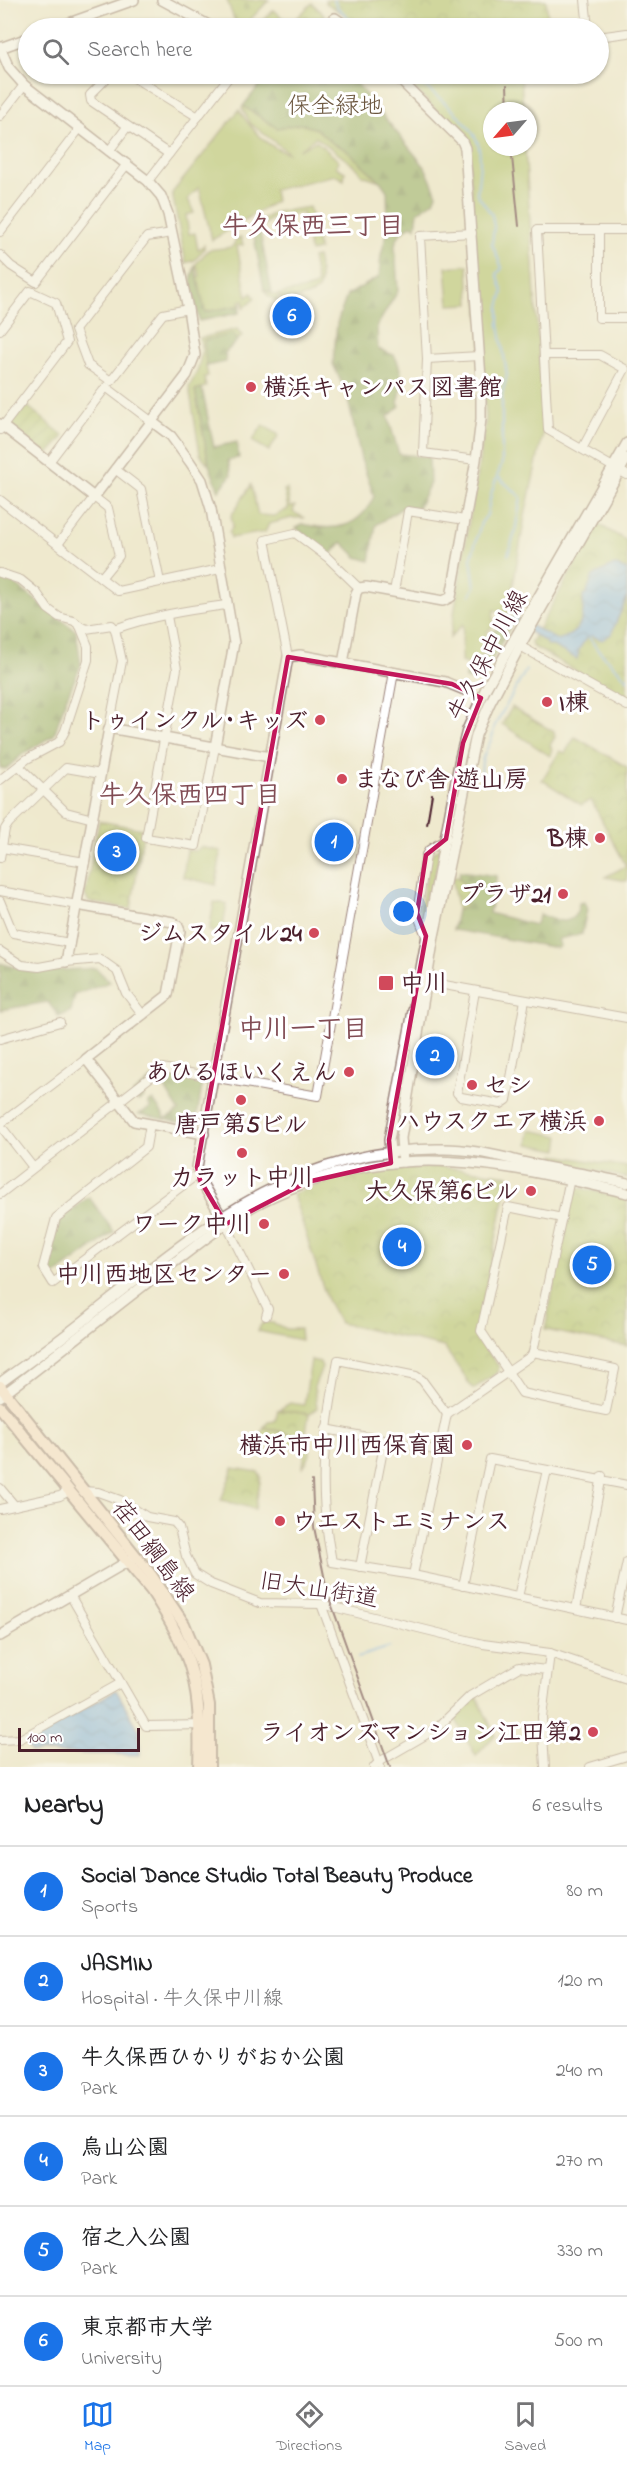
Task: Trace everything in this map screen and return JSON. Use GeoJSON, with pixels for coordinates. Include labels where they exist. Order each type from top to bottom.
{"type":"FeatureCollection","features":[{"type":"Feature","properties":{"kind":"main road","name":"荏田綱島線"},"geometry":{"type":"LineString","coordinates":[[2,1390],[82,1491],[132,1559],[190,1650],[205,1726],[209,1767]]}},
{"type":"Feature","properties":{"kind":"main road","name":"荏田綱島線"},"geometry":{"type":"LineString","coordinates":[[0,1407],[69,1491],[132,1559]]}},
{"type":"Feature","properties":{"kind":"main road","name":"荏田綱島線"},"geometry":{"type":"LineString","coordinates":[[199,1767],[205,1726]]}},
{"type":"Feature","properties":{"kind":"street"},"geometry":{"type":"LineString","coordinates":[[81,18],[119,3],[134,0]]}},
{"type":"Feature","properties":{"kind":"street"},"geometry":{"type":"LineString","coordinates":[[162,0],[195,18]]}},
{"type":"Feature","properties":{"kind":"street"},"geometry":{"type":"LineString","coordinates":[[585,0],[587,18]]}},
{"type":"Feature","properties":{"kind":"street"},"geometry":{"type":"LineString","coordinates":[[609,35],[627,33]]}},
{"type":"Feature","properties":{"kind":"street"},"geometry":{"type":"LineString","coordinates":[[18,42],[0,48],[9,68],[18,78]]}},
{"type":"Feature","properties":{"kind":"street"},"geometry":{"type":"LineString","coordinates":[[101,84],[90,95],[91,101],[169,154]]}},
{"type":"Feature","properties":{"kind":"street"},"geometry":{"type":"LineString","coordinates":[[144,84],[198,117]]}},
{"type":"Feature","properties":{"kind":"street"},"geometry":{"type":"LineString","coordinates":[[148,181],[223,84]]}},
{"type":"Feature","properties":{"kind":"street"},"geometry":{"type":"LineString","coordinates":[[359,588],[366,587],[442,601],[450,598],[476,460],[481,419],[472,233],[464,144],[404,84]]}},
{"type":"Feature","properties":{"kind":"street"},"geometry":{"type":"LineString","coordinates":[[0,116],[24,85],[148,181],[165,205],[194,342],[192,365],[188,375],[58,544]]}},
{"type":"Feature","properties":{"kind":"street"},"geometry":{"type":"LineString","coordinates":[[109,151],[127,127]]}},
{"type":"Feature","properties":{"kind":"street"},"geometry":{"type":"LineString","coordinates":[[0,232],[80,128]]}},
{"type":"Feature","properties":{"kind":"street"},"geometry":{"type":"LineString","coordinates":[[0,255],[11,266],[36,282],[127,164]]}},
{"type":"Feature","properties":{"kind":"street"},"geometry":{"type":"LineString","coordinates":[[599,230],[599,318],[627,318]]}},
{"type":"Feature","properties":{"kind":"street"},"geometry":{"type":"LineString","coordinates":[[620,471],[548,430],[537,231],[627,230]]}},
{"type":"Feature","properties":{"kind":"street"},"geometry":{"type":"LineString","coordinates":[[172,233],[147,237],[75,330],[88,365],[111,381],[163,314],[188,309]]}},
{"type":"Feature","properties":{"kind":"street"},"geometry":{"type":"LineString","coordinates":[[472,233],[420,236],[427,359],[423,453],[476,460]]}},
{"type":"Feature","properties":{"kind":"street"},"geometry":{"type":"LineString","coordinates":[[0,330],[30,291],[56,303],[67,342],[1,427],[108,508],[119,556],[101,578]]}},
{"type":"Feature","properties":{"kind":"street"},"geometry":{"type":"LineString","coordinates":[[545,355],[600,355],[625,369],[582,449]]}},
{"type":"Feature","properties":{"kind":"street"},"geometry":{"type":"LineString","coordinates":[[427,359],[479,356]]}},
{"type":"Feature","properties":{"kind":"street"},"geometry":{"type":"LineString","coordinates":[[49,462],[106,387],[171,436],[202,480],[211,509],[234,643],[196,846],[146,838],[177,669],[167,616]]}},
{"type":"Feature","properties":{"kind":"street","name":"牛久保中川線"},"geometry":{"type":"LineString","coordinates":[[403,1162],[401,1138],[426,936],[463,744],[485,700],[620,471],[627,443]]}},
{"type":"Feature","properties":{"kind":"street","name":"牛久保中川線"},"geometry":{"type":"LineString","coordinates":[[391,1163],[389,1140],[469,762],[485,700],[520,646],[627,458]]}},
{"type":"Feature","properties":{"kind":"street"},"geometry":{"type":"LineString","coordinates":[[115,469],[141,489],[160,582]]}},
{"type":"Feature","properties":{"kind":"street"},"geometry":{"type":"LineString","coordinates":[[0,500],[118,591],[220,569]]}},
{"type":"Feature","properties":{"kind":"street"},"geometry":{"type":"LineString","coordinates":[[394,592],[408,510],[465,520]]}},
{"type":"Feature","properties":{"kind":"street"},"geometry":{"type":"LineString","coordinates":[[266,1316],[268,1309],[224,1220],[198,1174],[288,657],[265,540],[295,533],[327,557],[359,588]]}},
{"type":"Feature","properties":{"kind":"street"},"geometry":{"type":"LineString","coordinates":[[0,573],[21,580],[37,592],[48,609],[58,617],[74,621],[87,629],[112,625],[115,629],[122,662],[66,962]]}},
{"type":"Feature","properties":{"kind":"street"},"geometry":{"type":"LineString","coordinates":[[343,663],[356,593],[359,588]]}},
{"type":"Feature","properties":{"kind":"street"},"geometry":{"type":"LineString","coordinates":[[115,629],[191,610],[226,605]]}},
{"type":"Feature","properties":{"kind":"street"},"geometry":{"type":"LineString","coordinates":[[0,780],[10,771],[59,742],[88,660],[88,646],[80,626]]}},
{"type":"Feature","properties":{"kind":"street"},"geometry":{"type":"LineString","coordinates":[[520,646],[627,706]]}},
{"type":"Feature","properties":{"kind":"street"},"geometry":{"type":"LineString","coordinates":[[288,657],[300,655],[444,682],[485,700]]}},
{"type":"Feature","properties":{"kind":"street"},"geometry":{"type":"LineString","coordinates":[[0,1194],[32,1166],[162,1068],[318,1096],[394,672]]}},
{"type":"Feature","properties":{"kind":"street"},"geometry":{"type":"LineString","coordinates":[[109,728],[270,757]]}},
{"type":"Feature","properties":{"kind":"street"},"geometry":{"type":"LineString","coordinates":[[19,766],[66,812],[93,819]]}},
{"type":"Feature","properties":{"kind":"street"},"geometry":{"type":"LineString","coordinates":[[0,858],[5,829],[9,823],[66,768],[101,774]]}},
{"type":"Feature","properties":{"kind":"street"},"geometry":{"type":"LineString","coordinates":[[0,770],[10,771]]}},
{"type":"Feature","properties":{"kind":"street"},"geometry":{"type":"LineString","coordinates":[[426,936],[417,913],[426,855],[429,850],[446,839]]}},
{"type":"Feature","properties":{"kind":"street"},"geometry":{"type":"LineString","coordinates":[[2,848],[85,862]]}},
{"type":"Feature","properties":{"kind":"street"},"geometry":{"type":"LineString","coordinates":[[0,891],[173,922],[180,931],[168,995],[0,1124],[32,1166]]}},
{"type":"Feature","properties":{"kind":"street"},"geometry":{"type":"LineString","coordinates":[[0,902],[13,933],[70,943]]}},
{"type":"Feature","properties":{"kind":"street"},"geometry":{"type":"LineString","coordinates":[[0,951],[22,965],[39,968],[66,962],[100,959],[117,971],[126,993],[143,1015]]}},
{"type":"Feature","properties":{"kind":"street"},"geometry":{"type":"LineString","coordinates":[[422,981],[627,1018]]}},
{"type":"Feature","properties":{"kind":"street"},"geometry":{"type":"LineString","coordinates":[[475,991],[457,1093],[461,1097],[501,1104],[507,1100],[525,1000]]}},
{"type":"Feature","properties":{"kind":"street"},"geometry":{"type":"LineString","coordinates":[[0,1039],[60,1022]]}},
{"type":"Feature","properties":{"kind":"street"},"geometry":{"type":"LineString","coordinates":[[86,1059],[134,1121],[204,1134]]}},
{"type":"Feature","properties":{"kind":"street"},"geometry":{"type":"LineString","coordinates":[[150,1124],[146,1147],[56,1218],[43,1267],[53,1283],[198,1174]]}},
{"type":"Feature","properties":{"kind":"street"},"geometry":{"type":"LineString","coordinates":[[2,1390],[224,1220],[267,1190],[304,1174],[389,1151],[446,1149],[478,1151],[627,1183]]}},
{"type":"Feature","properties":{"kind":"street"},"geometry":{"type":"LineString","coordinates":[[224,1220],[307,1182],[345,1171],[403,1162],[465,1163],[570,1180],[627,1193]]}},
{"type":"Feature","properties":{"kind":"street"},"geometry":{"type":"LineString","coordinates":[[413,1575],[447,1414],[533,1352],[572,1170]]}},
{"type":"Feature","properties":{"kind":"street"},"geometry":{"type":"LineString","coordinates":[[533,1352],[615,1369],[606,1411],[522,1393],[481,1331],[508,1207],[562,1218]]}},
{"type":"Feature","properties":{"kind":"street"},"geometry":{"type":"LineString","coordinates":[[447,1414],[422,1380],[416,1376],[338,1360],[326,1429],[322,1491],[325,1527],[332,1562],[413,1575],[627,1620]]}},
{"type":"Feature","properties":{"kind":"street"},"geometry":{"type":"LineString","coordinates":[[326,1429],[440,1451]]}},
{"type":"Feature","properties":{"kind":"street"},"geometry":{"type":"LineString","coordinates":[[360,1567],[385,1440]]}},
{"type":"Feature","properties":{"kind":"street"},"geometry":{"type":"LineString","coordinates":[[463,1586],[490,1459],[602,1478],[627,1485]]}},
{"type":"Feature","properties":{"kind":"street"},"geometry":{"type":"LineString","coordinates":[[518,1597],[547,1470]]}},
{"type":"Feature","properties":{"kind":"street"},"geometry":{"type":"LineString","coordinates":[[576,1609],[602,1478]]}},
{"type":"Feature","properties":{"kind":"street"},"geometry":{"type":"LineString","coordinates":[[0,1488],[15,1506]]}},
{"type":"Feature","properties":{"kind":"street"},"geometry":{"type":"LineString","coordinates":[[0,1509],[60,1496],[69,1491]]}},
{"type":"Feature","properties":{"kind":"street","name":"旧大山街道"},"geometry":{"type":"LineString","coordinates":[[82,1491],[98,1492],[120,1500],[147,1517],[174,1522],[180,1527],[186,1556],[195,1574],[212,1584],[260,1603],[321,1604],[483,1644],[550,1653],[627,1679]]}},
{"type":"Feature","properties":{"kind":"street"},"geometry":{"type":"LineString","coordinates":[[0,1636],[132,1559]]}},
{"type":"Feature","properties":{"kind":"street"},"geometry":{"type":"LineString","coordinates":[[615,1618],[627,1562]]}},
{"type":"Feature","properties":{"kind":"street"},"geometry":{"type":"LineString","coordinates":[[70,1595],[146,1726],[205,1726]]}},
{"type":"Feature","properties":{"kind":"street"},"geometry":{"type":"LineString","coordinates":[[321,1604],[378,1765],[436,1729],[470,1696],[519,1667],[547,1670]]}},
{"type":"Feature","properties":{"kind":"street"},"geometry":{"type":"LineString","coordinates":[[545,1767],[542,1717],[550,1653]]}},
{"type":"Feature","properties":{"kind":"street"},"geometry":{"type":"LineString","coordinates":[[0,1740],[20,1739],[121,1683]]}},
{"type":"Feature","properties":{"kind":"street"},"geometry":{"type":"LineString","coordinates":[[590,1767],[627,1756]]}},
{"type":"Feature","properties":{"kind":"highlighted area"},"geometry":{"type":"Polygon","coordinates":[[[288,657],[452,684],[481,698],[463,743],[446,839],[426,855],[417,913],[426,936],[389,1140],[391,1163],[307,1182],[226,1224],[200,1180],[197,1167],[288,657]]]}},
{"type":"Feature","properties":{"kind":"green space"},"geometry":{"type":"Polygon","coordinates":[[[227,0],[269,0],[252,18],[233,18],[227,0]]]}},
{"type":"Feature","properties":{"kind":"green space"},"geometry":{"type":"Polygon","coordinates":[[[325,0],[546,0],[548,18],[350,18],[326,3],[325,0]]]}},
{"type":"Feature","properties":{"kind":"green space"},"geometry":{"type":"Polygon","coordinates":[[[312,3],[324,15],[321,18],[297,18],[312,3]]]}},
{"type":"Feature","properties":{"kind":"green space"},"geometry":{"type":"Polygon","coordinates":[[[274,10],[283,18],[265,18],[274,10]]]}},
{"type":"Feature","properties":{"kind":"green space","name":"保全緑地"},"geometry":{"type":"Polygon","coordinates":[[[260,84],[357,84],[425,167],[437,194],[434,201],[418,212],[416,228],[411,225],[400,234],[395,244],[398,291],[377,326],[378,349],[394,355],[401,373],[402,384],[398,403],[400,406],[388,417],[399,454],[429,457],[430,483],[418,508],[405,506],[376,525],[370,561],[357,557],[342,542],[331,555],[296,528],[303,524],[326,528],[345,525],[362,515],[374,496],[361,459],[347,395],[333,364],[337,323],[347,295],[379,277],[381,255],[388,229],[387,191],[380,181],[345,149],[332,143],[317,129],[300,124],[277,128],[243,106],[260,84]]]}},
{"type":"Feature","properties":{"kind":"green space"},"geometry":{"type":"Polygon","coordinates":[[[410,84],[522,84],[523,102],[483,102],[483,156],[526,156],[544,429],[526,511],[508,614],[494,610],[493,621],[496,623],[487,632],[484,652],[479,660],[469,665],[461,662],[463,624],[450,638],[486,419],[468,142],[410,84]]]}},
{"type":"Feature","properties":{"kind":"green space"},"geometry":{"type":"Polygon","coordinates":[[[243,106],[277,128],[300,124],[317,129],[332,143],[345,148],[380,181],[362,175],[357,168],[316,137],[299,150],[316,141],[339,161],[336,167],[345,172],[344,180],[335,175],[274,190],[276,201],[212,240],[199,187],[188,199],[194,213],[186,215],[189,234],[195,233],[198,250],[204,245],[204,249],[195,260],[186,263],[172,193],[239,110],[254,130],[267,142],[289,153],[251,124],[243,106]]]}},
{"type":"Feature","properties":{"kind":"green space"},"geometry":{"type":"Polygon","coordinates":[[[309,207],[319,250],[310,252],[302,213],[272,219],[253,232],[251,225],[276,212],[309,207]]]}},
{"type":"Feature","properties":{"kind":"green space"},"geometry":{"type":"Polygon","coordinates":[[[259,227],[272,292],[264,290],[253,232],[259,227]]]}},
{"type":"Feature","properties":{"kind":"green space"},"geometry":{"type":"Polygon","coordinates":[[[241,237],[243,245],[237,246],[247,297],[252,293],[255,298],[244,308],[244,300],[240,301],[241,305],[205,312],[197,277],[200,276],[195,265],[208,250],[232,247],[241,237]]]}},
{"type":"Feature","properties":{"kind":"green space"},"geometry":{"type":"Polygon","coordinates":[[[317,257],[320,270],[319,287],[311,295],[282,301],[280,296],[277,301],[268,296],[264,290],[275,295],[314,287],[317,284],[312,258],[317,257]]]}},
{"type":"Feature","properties":{"kind":"green space"},"geometry":{"type":"Polygon","coordinates":[[[195,265],[205,312],[241,305],[239,313],[199,321],[191,280],[195,265]]]}},
{"type":"Feature","properties":{"kind":"green space"},"geometry":{"type":"Polygon","coordinates":[[[468,265],[470,304],[449,305],[446,267],[468,265]]]}},
{"type":"Feature","properties":{"kind":"green space"},"geometry":{"type":"Polygon","coordinates":[[[237,329],[242,336],[238,340],[232,334],[206,366],[208,376],[204,377],[206,387],[195,390],[209,465],[200,454],[189,387],[197,372],[202,352],[200,338],[237,329]]]}},
{"type":"Feature","properties":{"kind":"green space"},"geometry":{"type":"Polygon","coordinates":[[[232,334],[238,340],[225,353],[226,362],[206,366],[204,340],[232,334]]]}},
{"type":"Feature","properties":{"kind":"green space"},"geometry":{"type":"Polygon","coordinates":[[[202,388],[214,447],[237,442],[239,458],[228,460],[231,475],[219,491],[209,465],[195,390],[202,388]]]}},
{"type":"Feature","properties":{"kind":"green space"},"geometry":{"type":"Polygon","coordinates":[[[25,404],[64,436],[49,453],[46,454],[11,427],[10,422],[25,404]]]}},
{"type":"Feature","properties":{"kind":"green space"},"geometry":{"type":"Polygon","coordinates":[[[263,425],[279,435],[269,451],[252,441],[263,425]]]}},
{"type":"Feature","properties":{"kind":"green space"},"geometry":{"type":"Polygon","coordinates":[[[251,485],[258,515],[275,516],[288,509],[284,490],[287,489],[290,507],[295,506],[293,512],[305,518],[292,518],[269,524],[265,532],[231,538],[229,532],[233,526],[231,516],[251,485]]]}},
{"type":"Feature","properties":{"kind":"green space"},"geometry":{"type":"Polygon","coordinates":[[[598,524],[627,541],[627,700],[532,646],[531,642],[598,524]]]}},
{"type":"Feature","properties":{"kind":"green space"},"geometry":{"type":"Polygon","coordinates":[[[0,573],[76,631],[81,665],[54,735],[23,754],[6,769],[0,768],[0,573]]]}},
{"type":"Feature","properties":{"kind":"green space"},"geometry":{"type":"Polygon","coordinates":[[[509,620],[513,622],[481,679],[476,681],[465,679],[469,667],[483,658],[491,633],[509,620]]]}},
{"type":"Feature","properties":{"kind":"green space"},"geometry":{"type":"Polygon","coordinates":[[[512,707],[554,732],[555,737],[550,745],[552,749],[550,756],[502,724],[512,707]]]}},
{"type":"Feature","properties":{"kind":"green space"},"geometry":{"type":"Polygon","coordinates":[[[575,737],[627,767],[627,881],[605,877],[626,866],[591,800],[581,805],[542,780],[560,751],[565,753],[575,737]]]}},
{"type":"Feature","properties":{"kind":"green space"},"geometry":{"type":"Polygon","coordinates":[[[99,821],[144,829],[131,909],[89,902],[85,895],[99,821]]]}},
{"type":"Feature","properties":{"kind":"green space"},"geometry":{"type":"Polygon","coordinates":[[[201,847],[221,851],[216,885],[183,877],[187,850],[195,851],[201,847]]]}},
{"type":"Feature","properties":{"kind":"green space"},"geometry":{"type":"Polygon","coordinates":[[[441,847],[425,921],[420,909],[430,859],[441,847]]]}},
{"type":"Feature","properties":{"kind":"green space"},"geometry":{"type":"Polygon","coordinates":[[[460,871],[497,876],[489,913],[535,925],[540,914],[559,921],[570,920],[577,911],[579,903],[584,902],[587,909],[582,934],[558,939],[560,946],[557,948],[453,930],[457,910],[462,909],[467,897],[466,889],[459,878],[460,871]]]}},
{"type":"Feature","properties":{"kind":"green space"},"geometry":{"type":"Polygon","coordinates":[[[452,876],[459,878],[467,889],[465,906],[457,910],[453,886],[452,876]]]}},
{"type":"Feature","properties":{"kind":"green space"},"geometry":{"type":"Polygon","coordinates":[[[214,902],[227,904],[222,933],[209,931],[214,902]]]}},
{"type":"Feature","properties":{"kind":"green space"},"geometry":{"type":"Polygon","coordinates":[[[0,963],[33,972],[96,968],[110,982],[75,995],[71,1011],[59,1017],[48,1002],[0,1010],[0,963]]]}},
{"type":"Feature","properties":{"kind":"green space"},"geometry":{"type":"Polygon","coordinates":[[[165,1072],[203,1081],[196,1122],[191,1125],[139,1114],[151,1108],[148,1103],[153,1100],[166,1119],[179,1111],[160,1080],[140,1092],[144,1098],[138,1101],[133,1093],[157,1075],[165,1072]]]}},
{"type":"Feature","properties":{"kind":"green space"},"geometry":{"type":"Polygon","coordinates":[[[530,1130],[560,1136],[558,1150],[528,1144],[530,1130]]]}},
{"type":"Feature","properties":{"kind":"green space"},"geometry":{"type":"Polygon","coordinates":[[[555,1155],[627,1167],[627,1178],[555,1161],[555,1155]]]}},
{"type":"Feature","properties":{"kind":"green space"},"geometry":{"type":"Polygon","coordinates":[[[437,1166],[509,1175],[477,1330],[480,1341],[499,1367],[498,1372],[473,1389],[444,1347],[340,1323],[327,1300],[293,1194],[333,1179],[379,1171],[437,1166]]]}},
{"type":"Feature","properties":{"kind":"green space"},"geometry":{"type":"Polygon","coordinates":[[[573,1186],[627,1199],[627,1346],[545,1330],[573,1186]]]}},
{"type":"Feature","properties":{"kind":"green space"},"geometry":{"type":"Polygon","coordinates":[[[89,1197],[114,1232],[53,1277],[47,1269],[58,1220],[89,1197]]]}},
{"type":"Feature","properties":{"kind":"green space"},"geometry":{"type":"Polygon","coordinates":[[[263,1322],[273,1323],[287,1329],[300,1329],[301,1340],[257,1331],[263,1322]]]}},
{"type":"Feature","properties":{"kind":"green space"},"geometry":{"type":"Polygon","coordinates":[[[311,1360],[320,1362],[322,1367],[314,1387],[317,1408],[309,1414],[278,1410],[290,1403],[304,1405],[311,1360]]]}},
{"type":"Feature","properties":{"kind":"green space"},"geometry":{"type":"Polygon","coordinates":[[[278,1410],[309,1414],[305,1438],[264,1427],[268,1422],[275,1421],[278,1410]]]}},
{"type":"Feature","properties":{"kind":"green space"},"geometry":{"type":"Polygon","coordinates":[[[264,1427],[307,1440],[310,1454],[303,1467],[305,1448],[260,1440],[264,1427]]]}},
{"type":"Feature","properties":{"kind":"green space"},"geometry":{"type":"Polygon","coordinates":[[[233,1468],[258,1472],[261,1477],[255,1509],[221,1500],[233,1468]]]}},
{"type":"Feature","properties":{"kind":"green space"},"geometry":{"type":"Polygon","coordinates":[[[477,1697],[495,1735],[476,1756],[455,1718],[477,1697]]]}},
{"type":"Feature","properties":{"kind":"water"},"geometry":{"type":"Polygon","coordinates":[[[614,565],[627,570],[627,597],[611,634],[602,640],[592,636],[587,637],[579,649],[577,659],[553,646],[548,646],[544,641],[509,619],[514,616],[557,640],[572,634],[580,624],[583,595],[586,595],[593,576],[614,565]]]}},
{"type":"Feature","properties":{"kind":"water"},"geometry":{"type":"Polygon","coordinates":[[[116,1690],[139,1730],[140,1755],[31,1752],[26,1743],[116,1690]]]}},
{"type":"Feature","properties":{"kind":"waterway"},"geometry":{"type":"LineString","coordinates":[[334,0],[337,7],[349,18]]}},
{"type":"Feature","properties":{"kind":"waterway"},"geometry":{"type":"LineString","coordinates":[[422,84],[461,118],[476,139],[480,160],[477,194],[492,215],[494,227],[492,244],[502,268],[497,274],[503,292],[499,307],[499,325],[507,375],[502,394],[502,463],[471,559],[475,587],[470,595]]}},
{"type":"Feature","properties":{"kind":"waterway"},"geometry":{"type":"LineString","coordinates":[[498,477],[521,497],[515,532],[508,555]]}},
{"type":"Feature","properties":{"kind":"waterway"},"geometry":{"type":"LineString","coordinates":[[589,637],[597,649],[627,679]]}},
{"type":"Feature","properties":{"kind":"waterway"},"geometry":{"type":"LineString","coordinates":[[483,781],[481,771],[483,756],[491,740],[494,727],[526,670]]}},
{"type":"Feature","properties":{"kind":"waterway"},"geometry":{"type":"LineString","coordinates":[[358,1657],[390,1647]]}},
{"type":"Feature","properties":{"kind":"railway"},"geometry":{"type":"LineString","coordinates":[[507,85],[508,102]]}},
{"type":"Feature","properties":{"kind":"railway"},"geometry":{"type":"LineString","coordinates":[[512,156],[519,226]]}},
{"type":"Feature","properties":{"kind":"railway"},"geometry":{"type":"LineString","coordinates":[[427,824],[432,794]]}},
{"type":"Feature","properties":{"kind":"railway"},"geometry":{"type":"LineString","coordinates":[[312,1481],[314,1527],[328,1595],[390,1767]]}},
{"type":"Feature","properties":{"kind":"place","name":"東京都市大学"},"geometry":{"type":"Point","coordinates":[292,316]}},
{"type":"Feature","properties":{"kind":"place","name":"横浜キャンパス図書館"},"geometry":{"type":"Point","coordinates":[251,387]}},
{"type":"Feature","properties":{"kind":"place","name":"I棟"},"geometry":{"type":"Point","coordinates":[547,702]}},
{"type":"Feature","properties":{"kind":"place","name":"トゥインクル･キッズ"},"geometry":{"type":"Point","coordinates":[320,720]}},
{"type":"Feature","properties":{"kind":"place","name":"まなび舎 遊山房"},"geometry":{"type":"Point","coordinates":[342,779]}},
{"type":"Feature","properties":{"kind":"place","name":"B棟"},"geometry":{"type":"Point","coordinates":[600,838]}},
{"type":"Feature","properties":{"kind":"place","name":"Social Dance Studio Total Beauty Produce"},"geometry":{"type":"Point","coordinates":[334,842]}},
{"type":"Feature","properties":{"kind":"place","name":"牛久保西ひかりがおか公園"},"geometry":{"type":"Point","coordinates":[117,852]}},
{"type":"Feature","properties":{"kind":"place","name":"プラザ21"},"geometry":{"type":"Point","coordinates":[563,894]}},
{"type":"Feature","properties":{"kind":"place","name":"ジムスタイル24"},"geometry":{"type":"Point","coordinates":[314,933]}},
{"type":"Feature","properties":{"kind":"place","name":"中川"},"geometry":{"type":"Point","coordinates":[386,983]}},
{"type":"Feature","properties":{"kind":"place","name":"JASMIN"},"geometry":{"type":"Point","coordinates":[435,1056]}},
{"type":"Feature","properties":{"kind":"place","name":"あひるほいくえん"},"geometry":{"type":"Point","coordinates":[349,1072]}},
{"type":"Feature","properties":{"kind":"place","name":"セシ"},"geometry":{"type":"Point","coordinates":[472,1085]}},
{"type":"Feature","properties":{"kind":"place","name":"唐戸第5ビル"},"geometry":{"type":"Point","coordinates":[241,1100]}},
{"type":"Feature","properties":{"kind":"place","name":"ハウスクエア横浜"},"geometry":{"type":"Point","coordinates":[599,1121]}},
{"type":"Feature","properties":{"kind":"place","name":"カラット中川"},"geometry":{"type":"Point","coordinates":[242,1153]}},
{"type":"Feature","properties":{"kind":"place","name":"大久保第6ビル"},"geometry":{"type":"Point","coordinates":[531,1191]}},
{"type":"Feature","properties":{"kind":"place","name":"ワーク中川"},"geometry":{"type":"Point","coordinates":[264,1224]}},
{"type":"Feature","properties":{"kind":"place","name":"烏山公園"},"geometry":{"type":"Point","coordinates":[402,1247]}},
{"type":"Feature","properties":{"kind":"place","name":"宿之入公園"},"geometry":{"type":"Point","coordinates":[592,1265]}},
{"type":"Feature","properties":{"kind":"place","name":"中川西地区センター"},"geometry":{"type":"Point","coordinates":[284,1274]}},
{"type":"Feature","properties":{"kind":"place","name":"横浜市中川西保育園"},"geometry":{"type":"Point","coordinates":[467,1445]}},
{"type":"Feature","properties":{"kind":"place","name":"ウエストエミナンス"},"geometry":{"type":"Point","coordinates":[280,1521]}},
{"type":"Feature","properties":{"kind":"place","name":"ライオンズマンション江田第2"},"geometry":{"type":"Point","coordinates":[593,1732]}},
{"type":"Feature","properties":{"kind":"district","name":"牛久保西三丁目"},"geometry":{"type":"Point","coordinates":[313,225]}},
{"type":"Feature","properties":{"kind":"district","name":"牛久保西四丁目"},"geometry":{"type":"Point","coordinates":[190,794]}},
{"type":"Feature","properties":{"kind":"district","name":"中川一丁目"},"geometry":{"type":"Point","coordinates":[303,1028]}}]}
